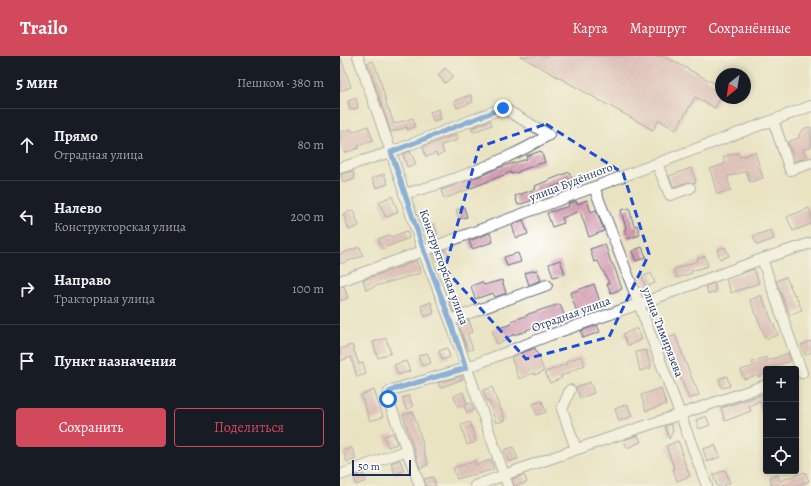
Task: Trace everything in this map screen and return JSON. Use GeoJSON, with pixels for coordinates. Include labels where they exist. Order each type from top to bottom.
{"type":"FeatureCollection","features":[{"type":"Feature","properties":{"kind":"street","name":"Конструкторская улица"},"geometry":{"type":"LineString","coordinates":[[358,56],[404,194],[508,486]]}},
{"type":"Feature","properties":{"kind":"street","name":"улица Будённого"},"geometry":{"type":"LineString","coordinates":[[340,281],[811,106]]}},
{"type":"Feature","properties":{"kind":"street"},"geometry":{"type":"LineString","coordinates":[[340,168],[391,152],[503,108],[549,135],[527,148],[466,174],[429,188],[404,194]]}},
{"type":"Feature","properties":{"kind":"street"},"geometry":{"type":"LineString","coordinates":[[773,120],[790,170],[811,163]]}},
{"type":"Feature","properties":{"kind":"street"},"geometry":{"type":"LineString","coordinates":[[657,164],[670,195],[690,188]]}},
{"type":"Feature","properties":{"kind":"street","name":"улица Тимирязева"},"geometry":{"type":"LineString","coordinates":[[594,187],[640,304],[707,486]]}},
{"type":"Feature","properties":{"kind":"street","name":"Отрадная улица"},"geometry":{"type":"LineString","coordinates":[[407,450],[388,399],[389,392],[466,368],[550,335],[811,243]]}},
{"type":"Feature","properties":{"kind":"street"},"geometry":{"type":"LineString","coordinates":[[762,259],[803,372]]}},
{"type":"Feature","properties":{"kind":"street"},"geometry":{"type":"LineString","coordinates":[[450,320],[547,285]]}},
{"type":"Feature","properties":{"kind":"street"},"geometry":{"type":"LineString","coordinates":[[475,486],[576,449],[681,415],[763,386]]}},
{"type":"Feature","properties":{"kind":"street"},"geometry":{"type":"LineString","coordinates":[[570,390],[562,409],[576,449]]}},
{"type":"Feature","properties":{"kind":"street"},"geometry":{"type":"LineString","coordinates":[[340,475],[407,450],[420,486]]}},
{"type":"Feature","properties":{"kind":"highlighted area"},"geometry":{"type":"Polygon","coordinates":[[[546,124],[623,173],[649,254],[609,337],[526,359],[445,269],[479,147],[546,124]]]}},
{"type":"Feature","properties":{"kind":"building"},"geometry":{"type":"Polygon","coordinates":[[[520,56],[664,56],[715,84],[715,104],[717,104],[715,108],[695,97],[676,130],[659,120],[653,130],[520,56]]]}},
{"type":"Feature","properties":{"kind":"building"},"geometry":{"type":"Polygon","coordinates":[[[341,58],[351,87],[340,91],[340,59],[341,58]]]}},
{"type":"Feature","properties":{"kind":"building"},"geometry":{"type":"Polygon","coordinates":[[[373,61],[394,124],[413,118],[415,127],[407,130],[407,127],[391,132],[367,63],[373,61]]]}},
{"type":"Feature","properties":{"kind":"building"},"geometry":{"type":"Polygon","coordinates":[[[445,68],[453,76],[445,83],[438,75],[445,68]]]}},
{"type":"Feature","properties":{"kind":"building"},"geometry":{"type":"Polygon","coordinates":[[[471,95],[473,102],[457,108],[454,101],[471,95]]]}},
{"type":"Feature","properties":{"kind":"building"},"geometry":{"type":"Polygon","coordinates":[[[356,98],[358,108],[350,110],[348,101],[356,98]]]}},
{"type":"Feature","properties":{"kind":"building"},"geometry":{"type":"Polygon","coordinates":[[[439,109],[441,119],[433,121],[430,112],[439,109]]]}},
{"type":"Feature","properties":{"kind":"building"},"geometry":{"type":"Polygon","coordinates":[[[490,120],[492,125],[473,132],[471,128],[490,120]]]}},
{"type":"Feature","properties":{"kind":"building"},"geometry":{"type":"Polygon","coordinates":[[[368,126],[373,140],[358,146],[359,148],[344,153],[340,143],[340,132],[351,129],[353,132],[368,126]]]}},
{"type":"Feature","properties":{"kind":"building"},"geometry":{"type":"Polygon","coordinates":[[[811,127],[811,147],[803,150],[806,158],[795,161],[788,142],[799,138],[799,134],[805,128],[811,127]]]}},
{"type":"Feature","properties":{"kind":"building"},"geometry":{"type":"Polygon","coordinates":[[[456,134],[458,140],[441,145],[444,153],[437,156],[436,153],[426,157],[423,147],[456,134]]]}},
{"type":"Feature","properties":{"kind":"building"},"geometry":{"type":"Polygon","coordinates":[[[410,151],[416,164],[407,167],[403,154],[410,151]]]}},
{"type":"Feature","properties":{"kind":"building"},"geometry":{"type":"Polygon","coordinates":[[[541,151],[545,162],[519,172],[511,174],[511,172],[444,199],[441,190],[498,168],[527,159],[526,156],[541,151]]]}},
{"type":"Feature","properties":{"kind":"building"},"geometry":{"type":"Polygon","coordinates":[[[755,152],[763,178],[750,182],[746,171],[727,177],[731,190],[717,194],[710,169],[725,164],[723,157],[738,153],[740,157],[755,152]]]}},
{"type":"Feature","properties":{"kind":"building"},"geometry":{"type":"Polygon","coordinates":[[[691,168],[696,182],[688,182],[674,187],[669,176],[691,168]]]}},
{"type":"Feature","properties":{"kind":"building"},"geometry":{"type":"Polygon","coordinates":[[[353,171],[355,179],[343,183],[341,174],[353,171]]]}},
{"type":"Feature","properties":{"kind":"building"},"geometry":{"type":"Polygon","coordinates":[[[569,172],[572,179],[548,189],[550,195],[518,205],[515,196],[536,189],[535,186],[569,172]]]}},
{"type":"Feature","properties":{"kind":"building"},"geometry":{"type":"Polygon","coordinates":[[[384,174],[388,184],[376,188],[372,178],[384,174]]]}},
{"type":"Feature","properties":{"kind":"building"},"geometry":{"type":"Polygon","coordinates":[[[392,196],[398,212],[386,217],[379,202],[392,196]]]}},
{"type":"Feature","properties":{"kind":"building"},"geometry":{"type":"Polygon","coordinates":[[[587,200],[591,212],[596,210],[604,231],[589,237],[580,211],[562,218],[564,223],[552,227],[547,213],[569,206],[568,204],[576,201],[577,204],[587,200]]]}},
{"type":"Feature","properties":{"kind":"building"},"geometry":{"type":"Polygon","coordinates":[[[464,207],[467,217],[459,219],[456,210],[464,207]]]}},
{"type":"Feature","properties":{"kind":"building"},"geometry":{"type":"Polygon","coordinates":[[[629,208],[634,226],[637,225],[640,235],[628,239],[624,230],[626,229],[621,210],[629,208]]]}},
{"type":"Feature","properties":{"kind":"building"},"geometry":{"type":"Polygon","coordinates":[[[809,208],[811,213],[811,224],[793,231],[787,217],[809,208]]]}},
{"type":"Feature","properties":{"kind":"building"},"geometry":{"type":"Polygon","coordinates":[[[353,210],[359,226],[349,230],[343,214],[353,210]]]}},
{"type":"Feature","properties":{"kind":"building"},"geometry":{"type":"Polygon","coordinates":[[[523,220],[528,234],[516,238],[512,225],[523,220]]]}},
{"type":"Feature","properties":{"kind":"building"},"geometry":{"type":"Polygon","coordinates":[[[434,224],[438,234],[431,237],[428,226],[434,224]]]}},
{"type":"Feature","properties":{"kind":"building"},"geometry":{"type":"Polygon","coordinates":[[[771,230],[774,239],[757,245],[753,236],[771,230]]]}},
{"type":"Feature","properties":{"kind":"building"},"geometry":{"type":"Polygon","coordinates":[[[407,231],[409,238],[382,249],[378,239],[390,235],[391,237],[407,231]]]}},
{"type":"Feature","properties":{"kind":"building"},"geometry":{"type":"Polygon","coordinates":[[[490,233],[493,242],[472,249],[469,241],[490,233]]]}},
{"type":"Feature","properties":{"kind":"building"},"geometry":{"type":"Polygon","coordinates":[[[605,244],[622,289],[611,293],[607,284],[609,283],[598,261],[594,262],[590,249],[605,244]]]}},
{"type":"Feature","properties":{"kind":"building"},"geometry":{"type":"Polygon","coordinates":[[[360,247],[363,256],[340,264],[340,254],[360,247]]]}},
{"type":"Feature","properties":{"kind":"building"},"geometry":{"type":"Polygon","coordinates":[[[642,247],[646,257],[636,261],[632,251],[642,247]]]}},
{"type":"Feature","properties":{"kind":"building"},"geometry":{"type":"Polygon","coordinates":[[[725,247],[729,256],[720,259],[717,250],[725,247]]]}},
{"type":"Feature","properties":{"kind":"building"},"geometry":{"type":"Polygon","coordinates":[[[446,250],[448,256],[436,261],[433,254],[446,250]]]}},
{"type":"Feature","properties":{"kind":"building"},"geometry":{"type":"Polygon","coordinates":[[[518,253],[521,262],[507,266],[504,257],[518,253]]]}},
{"type":"Feature","properties":{"kind":"building"},"geometry":{"type":"Polygon","coordinates":[[[705,256],[708,266],[691,271],[692,273],[677,278],[674,269],[698,261],[697,259],[705,256]]]}},
{"type":"Feature","properties":{"kind":"building"},"geometry":{"type":"Polygon","coordinates":[[[416,260],[421,273],[366,290],[363,280],[416,260]]]}},
{"type":"Feature","properties":{"kind":"building"},"geometry":{"type":"Polygon","coordinates":[[[560,260],[565,274],[553,277],[549,264],[560,260]]]}},
{"type":"Feature","properties":{"kind":"building"},"geometry":{"type":"Polygon","coordinates":[[[754,269],[759,283],[731,293],[726,279],[754,269]]]}},
{"type":"Feature","properties":{"kind":"building"},"geometry":{"type":"Polygon","coordinates":[[[537,270],[541,280],[529,285],[525,273],[537,270]]]}},
{"type":"Feature","properties":{"kind":"building"},"geometry":{"type":"Polygon","coordinates":[[[651,273],[655,283],[646,287],[642,277],[651,273]]]}},
{"type":"Feature","properties":{"kind":"building"},"geometry":{"type":"Polygon","coordinates":[[[786,277],[802,310],[790,315],[776,281],[786,277]]]}},
{"type":"Feature","properties":{"kind":"building"},"geometry":{"type":"Polygon","coordinates":[[[502,280],[506,293],[495,297],[493,293],[475,299],[471,286],[482,282],[484,285],[502,280]]]}},
{"type":"Feature","properties":{"kind":"building"},"geometry":{"type":"Polygon","coordinates":[[[714,283],[716,292],[708,294],[706,286],[714,283]]]}},
{"type":"Feature","properties":{"kind":"building"},"geometry":{"type":"Polygon","coordinates":[[[594,284],[601,305],[577,312],[570,293],[594,284]]]}},
{"type":"Feature","properties":{"kind":"building"},"geometry":{"type":"Polygon","coordinates":[[[344,286],[348,298],[340,301],[340,287],[344,286]]]}},
{"type":"Feature","properties":{"kind":"building"},"geometry":{"type":"Polygon","coordinates":[[[761,295],[778,335],[766,339],[750,300],[761,295]]]}},
{"type":"Feature","properties":{"kind":"building"},"geometry":{"type":"Polygon","coordinates":[[[458,297],[462,309],[454,312],[449,300],[458,297]]]}},
{"type":"Feature","properties":{"kind":"building"},"geometry":{"type":"Polygon","coordinates":[[[431,302],[434,313],[425,317],[421,306],[431,302]]]}},
{"type":"Feature","properties":{"kind":"building"},"geometry":{"type":"Polygon","coordinates":[[[560,304],[565,317],[507,337],[508,340],[497,344],[492,330],[512,324],[511,321],[528,314],[560,304]]]}},
{"type":"Feature","properties":{"kind":"building"},"geometry":{"type":"Polygon","coordinates":[[[469,320],[473,332],[467,334],[473,349],[468,351],[458,324],[469,320]]]}},
{"type":"Feature","properties":{"kind":"building"},"geometry":{"type":"Polygon","coordinates":[[[597,325],[600,332],[583,338],[581,331],[597,325]]]}},
{"type":"Feature","properties":{"kind":"building"},"geometry":{"type":"Polygon","coordinates":[[[637,329],[642,339],[628,345],[623,334],[637,329]]]}},
{"type":"Feature","properties":{"kind":"building"},"geometry":{"type":"Polygon","coordinates":[[[675,335],[699,395],[689,399],[666,339],[675,335]]]}},
{"type":"Feature","properties":{"kind":"building"},"geometry":{"type":"Polygon","coordinates":[[[386,338],[391,353],[378,358],[373,342],[386,338]]]}},
{"type":"Feature","properties":{"kind":"building"},"geometry":{"type":"Polygon","coordinates":[[[811,341],[811,352],[805,355],[801,345],[811,341]]]}},
{"type":"Feature","properties":{"kind":"building"},"geometry":{"type":"Polygon","coordinates":[[[352,345],[359,364],[363,363],[366,374],[357,377],[351,357],[340,361],[340,349],[352,345]]]}},
{"type":"Feature","properties":{"kind":"building"},"geometry":{"type":"Polygon","coordinates":[[[447,348],[450,357],[442,360],[439,351],[447,348]]]}},
{"type":"Feature","properties":{"kind":"building"},"geometry":{"type":"Polygon","coordinates":[[[535,348],[544,371],[519,379],[511,357],[535,348]]]}},
{"type":"Feature","properties":{"kind":"building"},"geometry":{"type":"Polygon","coordinates":[[[646,350],[651,368],[640,371],[636,352],[646,350]]]}},
{"type":"Feature","properties":{"kind":"building"},"geometry":{"type":"Polygon","coordinates":[[[427,353],[431,363],[422,366],[418,356],[427,353]]]}},
{"type":"Feature","properties":{"kind":"building"},"geometry":{"type":"Polygon","coordinates":[[[788,353],[791,361],[775,366],[763,366],[763,375],[758,377],[757,375],[744,379],[741,370],[754,366],[752,362],[766,357],[767,361],[788,353]]]}},
{"type":"Feature","properties":{"kind":"building"},"geometry":{"type":"Polygon","coordinates":[[[581,356],[585,365],[550,383],[545,372],[567,364],[566,362],[581,356]]]}},
{"type":"Feature","properties":{"kind":"building"},"geometry":{"type":"Polygon","coordinates":[[[406,361],[410,371],[398,375],[394,365],[406,361]]]}},
{"type":"Feature","properties":{"kind":"building"},"geometry":{"type":"Polygon","coordinates":[[[462,376],[463,379],[440,388],[438,383],[462,376]]]}},
{"type":"Feature","properties":{"kind":"building"},"geometry":{"type":"Polygon","coordinates":[[[727,376],[730,386],[722,388],[719,379],[727,376]]]}},
{"type":"Feature","properties":{"kind":"building"},"geometry":{"type":"Polygon","coordinates":[[[590,382],[594,393],[580,398],[576,387],[590,382]]]}},
{"type":"Feature","properties":{"kind":"building"},"geometry":{"type":"Polygon","coordinates":[[[492,387],[505,420],[496,423],[489,401],[487,401],[483,390],[492,387]]]}},
{"type":"Feature","properties":{"kind":"building"},"geometry":{"type":"Polygon","coordinates":[[[661,388],[666,404],[646,411],[641,395],[661,388]]]}},
{"type":"Feature","properties":{"kind":"building"},"geometry":{"type":"Polygon","coordinates":[[[374,390],[383,417],[370,421],[361,395],[374,390]]]}},
{"type":"Feature","properties":{"kind":"building"},"geometry":{"type":"Polygon","coordinates":[[[463,392],[467,404],[458,407],[454,396],[463,392]]]}},
{"type":"Feature","properties":{"kind":"building"},"geometry":{"type":"Polygon","coordinates":[[[763,394],[763,409],[760,401],[749,406],[751,411],[725,421],[721,408],[763,394]]]}},
{"type":"Feature","properties":{"kind":"building"},"geometry":{"type":"Polygon","coordinates":[[[409,396],[413,407],[406,409],[402,398],[409,396]]]}},
{"type":"Feature","properties":{"kind":"building"},"geometry":{"type":"Polygon","coordinates":[[[542,401],[546,412],[537,415],[533,404],[542,401]]]}},
{"type":"Feature","properties":{"kind":"building"},"geometry":{"type":"Polygon","coordinates":[[[471,403],[474,410],[467,413],[464,406],[471,403]]]}},
{"type":"Feature","properties":{"kind":"building"},"geometry":{"type":"Polygon","coordinates":[[[627,404],[632,416],[619,421],[615,409],[627,404]]]}},
{"type":"Feature","properties":{"kind":"building"},"geometry":{"type":"Polygon","coordinates":[[[413,412],[428,465],[420,468],[403,415],[413,412]]]}},
{"type":"Feature","properties":{"kind":"building"},"geometry":{"type":"Polygon","coordinates":[[[706,416],[710,425],[699,429],[696,420],[706,416]]]}},
{"type":"Feature","properties":{"kind":"building"},"geometry":{"type":"Polygon","coordinates":[[[470,422],[476,442],[467,445],[461,425],[470,422]]]}},
{"type":"Feature","properties":{"kind":"building"},"geometry":{"type":"Polygon","coordinates":[[[671,424],[673,431],[669,439],[665,426],[671,424]]]}},
{"type":"Feature","properties":{"kind":"building"},"geometry":{"type":"Polygon","coordinates":[[[393,433],[397,444],[388,447],[384,436],[393,433]]]}},
{"type":"Feature","properties":{"kind":"building"},"geometry":{"type":"Polygon","coordinates":[[[638,435],[641,442],[627,448],[624,440],[638,435]]]}},
{"type":"Feature","properties":{"kind":"building"},"geometry":{"type":"Polygon","coordinates":[[[678,441],[683,454],[681,454],[690,476],[677,481],[666,446],[678,441]]]}},
{"type":"Feature","properties":{"kind":"building"},"geometry":{"type":"Polygon","coordinates":[[[715,445],[720,457],[707,462],[703,449],[715,445]]]}},
{"type":"Feature","properties":{"kind":"building"},"geometry":{"type":"Polygon","coordinates":[[[513,447],[518,459],[508,462],[504,450],[513,447]]]}},
{"type":"Feature","properties":{"kind":"building"},"geometry":{"type":"Polygon","coordinates":[[[352,448],[356,459],[347,462],[343,451],[352,448]]]}},
{"type":"Feature","properties":{"kind":"building"},"geometry":{"type":"Polygon","coordinates":[[[400,460],[404,471],[395,474],[391,463],[400,460]]]}},
{"type":"Feature","properties":{"kind":"building"},"geometry":{"type":"Polygon","coordinates":[[[491,460],[494,469],[457,479],[453,468],[475,461],[476,465],[491,460]]]}},
{"type":"Feature","properties":{"kind":"building"},"geometry":{"type":"Polygon","coordinates":[[[725,470],[730,483],[717,486],[713,475],[725,470]]]}},
{"type":"Feature","properties":{"kind":"building"},"geometry":{"type":"Polygon","coordinates":[[[805,472],[809,481],[795,486],[769,486],[772,484],[770,477],[778,475],[780,481],[805,472]]]}},
{"type":"Feature","properties":{"kind":"building"},"geometry":{"type":"Polygon","coordinates":[[[363,473],[366,481],[356,485],[354,477],[363,473]]]}},
{"type":"Feature","properties":{"kind":"building"},"geometry":{"type":"Polygon","coordinates":[[[524,475],[527,482],[514,486],[512,479],[524,475]]]}},
{"type":"Feature","properties":{"kind":"building"},"geometry":{"type":"Polygon","coordinates":[[[433,477],[436,486],[426,486],[424,479],[433,477]]]}},
{"type":"Feature","properties":{"kind":"route"},"geometry":{"type":"LineString","coordinates":[[388,399],[389,392],[395,389],[466,368],[404,194],[391,152],[503,108]]}}]}
